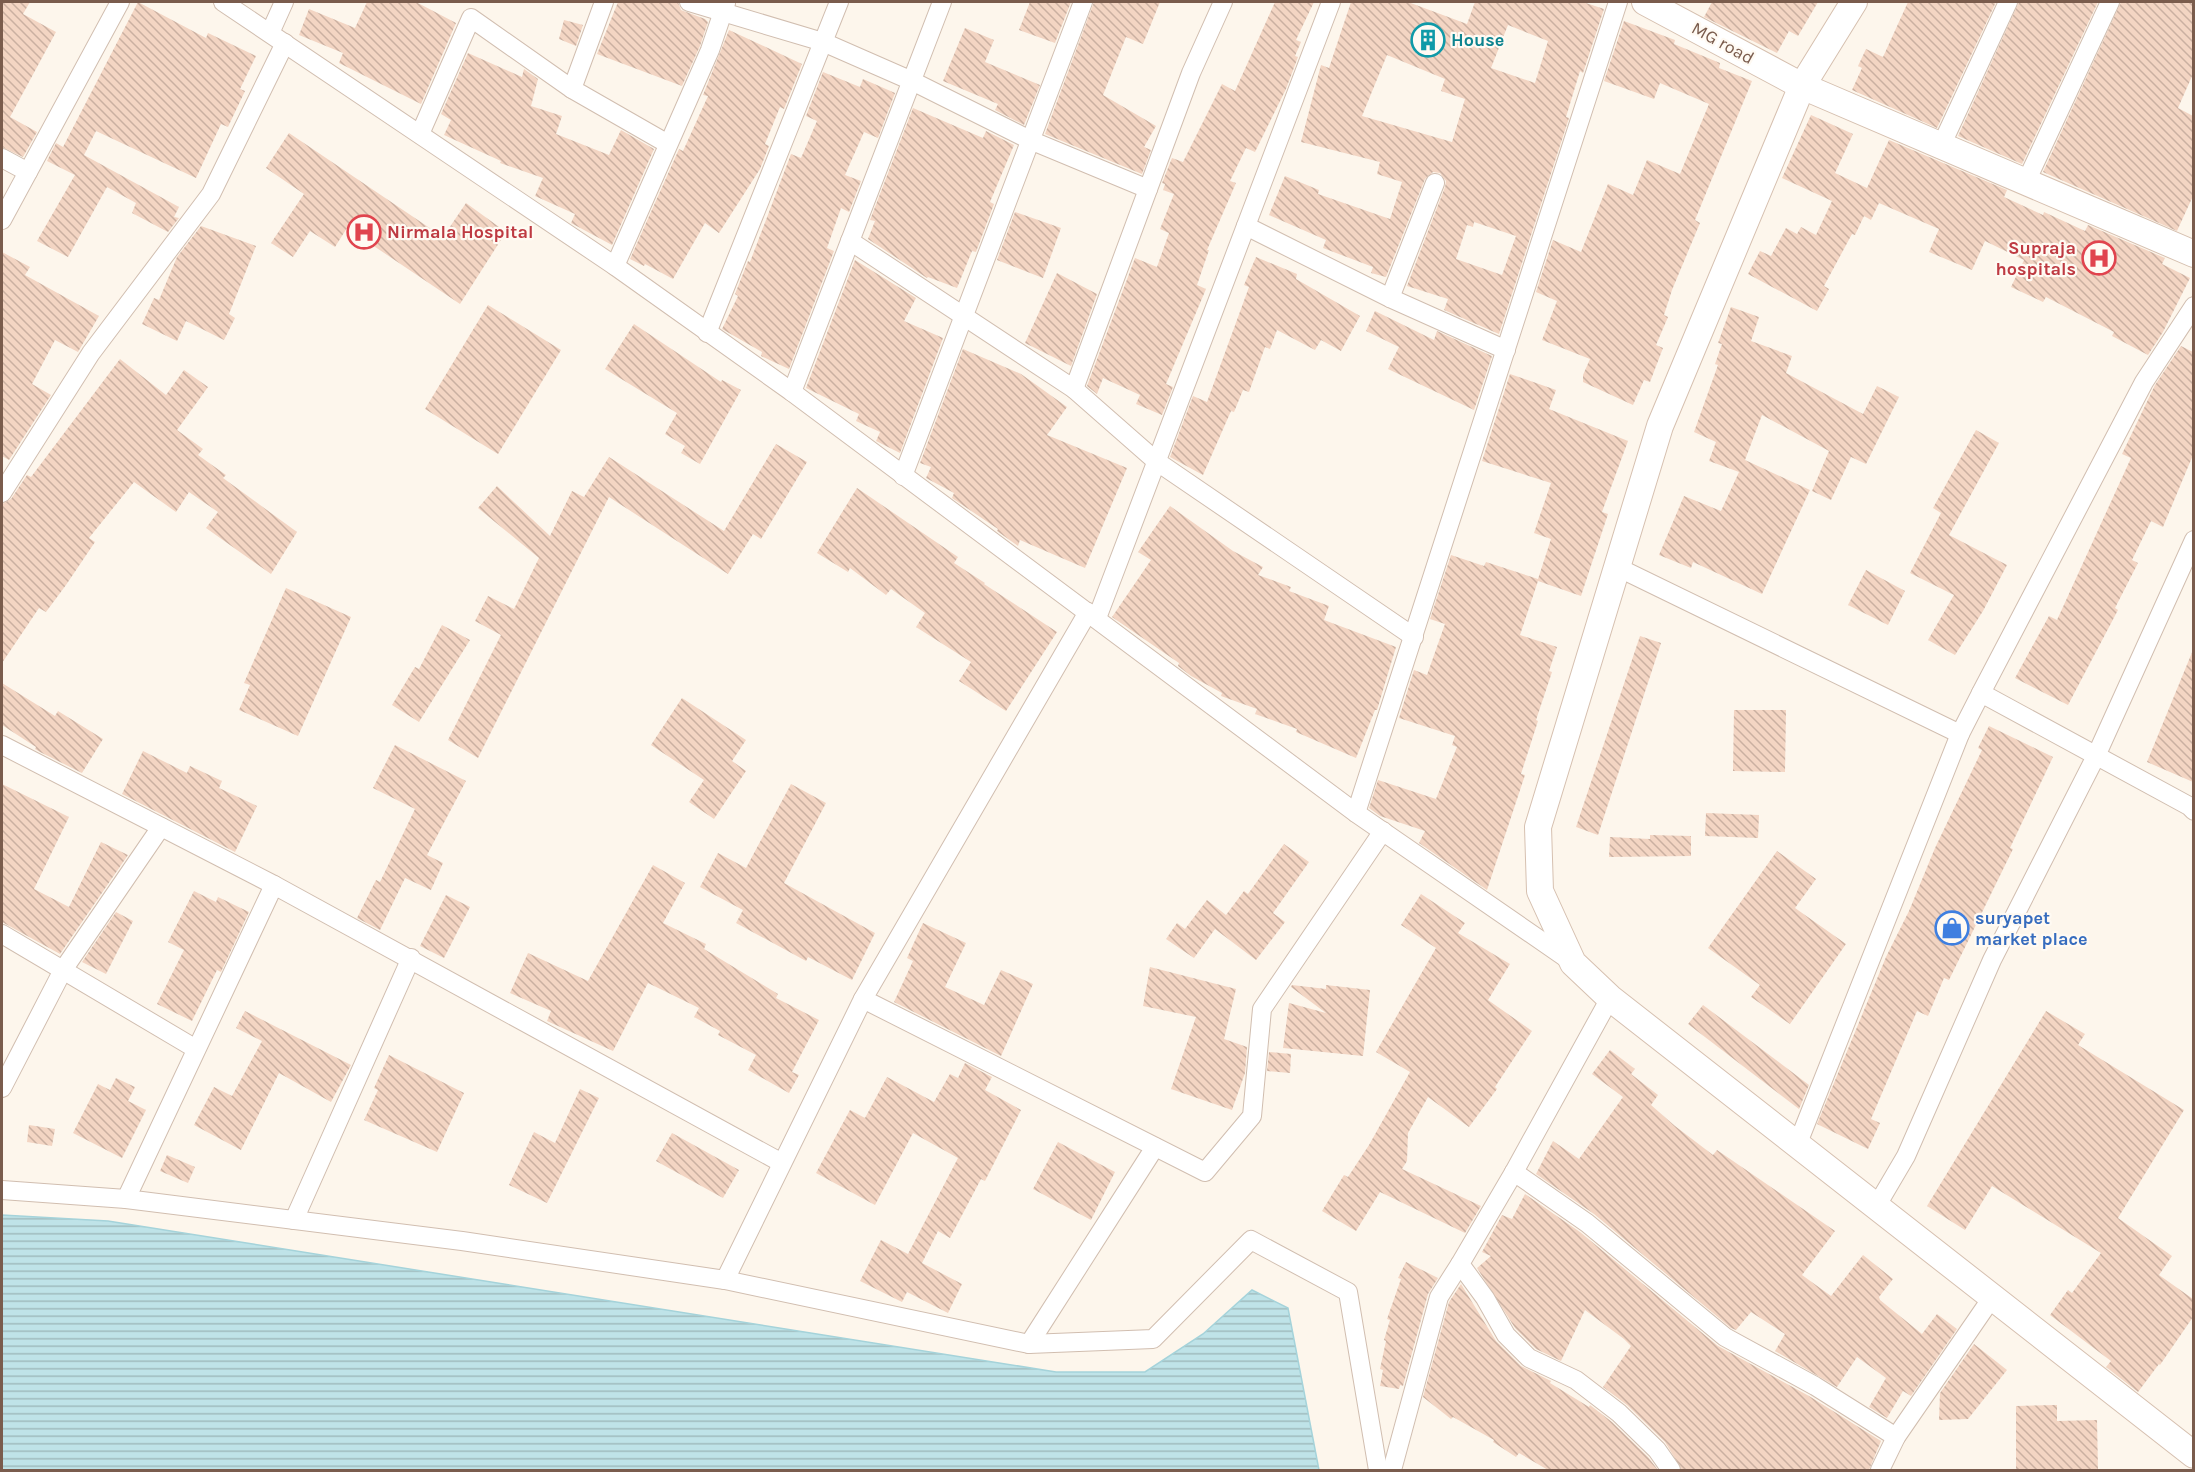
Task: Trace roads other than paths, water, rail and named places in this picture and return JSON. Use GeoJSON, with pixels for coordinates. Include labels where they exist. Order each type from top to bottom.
{"type":"FeatureCollection","features":[{"type":"Feature","properties":{"kind":"street"},"geometry":{"type":"LineString","coordinates":[[2,220],[120,2]]}},
{"type":"Feature","properties":{"kind":"street"},"geometry":{"type":"LineString","coordinates":[[223,2],[615,266],[792,392],[1356,813],[1574,963],[1610,998],[1798,1143],[1991,1299],[2193,1455]]}},
{"type":"Feature","properties":{"kind":"street"},"geometry":{"type":"LineString","coordinates":[[2,493],[91,353],[211,194],[277,38],[284,2]]}},
{"type":"Feature","properties":{"kind":"street"},"geometry":{"type":"LineString","coordinates":[[572,89],[604,2]]}},
{"type":"Feature","properties":{"kind":"street"},"geometry":{"type":"LineString","coordinates":[[689,2],[725,7],[823,42],[912,81],[1030,140],[1148,189]]}},
{"type":"Feature","properties":{"kind":"street"},"geometry":{"type":"LineString","coordinates":[[707,333],[839,2]]}},
{"type":"Feature","properties":{"kind":"street"},"geometry":{"type":"LineString","coordinates":[[792,392],[942,2]]}},
{"type":"Feature","properties":{"kind":"street"},"geometry":{"type":"LineString","coordinates":[[903,476],[1083,2]]}},
{"type":"Feature","properties":{"kind":"street"},"geometry":{"type":"LineString","coordinates":[[1074,389],[1191,74],[1223,2]]}},
{"type":"Feature","properties":{"kind":"street"},"geometry":{"type":"LineString","coordinates":[[725,1280],[863,999],[1093,615],[1156,461],[1331,2]]}},
{"type":"Feature","properties":{"kind":"street"},"geometry":{"type":"LineString","coordinates":[[1356,813],[1618,2]]}},
{"type":"Feature","properties":{"kind":"street","name":"MG road"},"geometry":{"type":"LineString","coordinates":[[1644,2],[1674,8],[1802,86],[2025,184],[2193,254]]}},
{"type":"Feature","properties":{"kind":"street"},"geometry":{"type":"LineString","coordinates":[[1574,963],[1540,891],[1538,827],[1659,426],[1802,86],[1854,2]]}},
{"type":"Feature","properties":{"kind":"street"},"geometry":{"type":"LineString","coordinates":[[1941,146],[2008,2]]}},
{"type":"Feature","properties":{"kind":"street"},"geometry":{"type":"LineString","coordinates":[[2025,184],[2110,2]]}},
{"type":"Feature","properties":{"kind":"street"},"geometry":{"type":"LineString","coordinates":[[615,266],[710,50],[725,7]]}},
{"type":"Feature","properties":{"kind":"street"},"geometry":{"type":"LineString","coordinates":[[420,134],[474,10],[572,89],[669,144]]}},
{"type":"Feature","properties":{"kind":"street"},"geometry":{"type":"LineString","coordinates":[[2,158],[28,172]]}},
{"type":"Feature","properties":{"kind":"street"},"geometry":{"type":"LineString","coordinates":[[1390,298],[1435,183]]}},
{"type":"Feature","properties":{"kind":"street"},"geometry":{"type":"LineString","coordinates":[[1246,226],[1390,298],[1506,351]]}},
{"type":"Feature","properties":{"kind":"street"},"geometry":{"type":"LineString","coordinates":[[850,241],[1074,389],[1156,461],[1414,637]]}},
{"type":"Feature","properties":{"kind":"street"},"geometry":{"type":"LineString","coordinates":[[1798,1143],[1960,734],[2144,382],[2193,306]]}},
{"type":"Feature","properties":{"kind":"street"},"geometry":{"type":"LineString","coordinates":[[1876,1207],[1906,1156],[1992,960],[2096,756],[2193,540]]}},
{"type":"Feature","properties":{"kind":"street"},"geometry":{"type":"LineString","coordinates":[[1617,567],[1960,734]]}},
{"type":"Feature","properties":{"kind":"street"},"geometry":{"type":"LineString","coordinates":[[1980,693],[2189,806],[2193,811]]}},
{"type":"Feature","properties":{"kind":"street"},"geometry":{"type":"LineString","coordinates":[[2,746],[411,958],[782,1163]]}},
{"type":"Feature","properties":{"kind":"street"},"geometry":{"type":"LineString","coordinates":[[2,1088],[63,970],[161,827]]}},
{"type":"Feature","properties":{"kind":"street"},"geometry":{"type":"LineString","coordinates":[[863,999],[1205,1173],[1252,1116],[1262,1009],[1383,831]]}},
{"type":"Feature","properties":{"kind":"street"},"geometry":{"type":"LineString","coordinates":[[126,1199],[274,885]]}},
{"type":"Feature","properties":{"kind":"street"},"geometry":{"type":"LineString","coordinates":[[2,934],[196,1049]]}},
{"type":"Feature","properties":{"kind":"street"},"geometry":{"type":"LineString","coordinates":[[294,1220],[411,958]]}},
{"type":"Feature","properties":{"kind":"street"},"geometry":{"type":"LineString","coordinates":[[1392,1470],[1439,1297],[1514,1172],[1610,998]]}},
{"type":"Feature","properties":{"kind":"street"},"geometry":{"type":"LineString","coordinates":[[1029,1344],[1155,1147]]}},
{"type":"Feature","properties":{"kind":"street"},"geometry":{"type":"LineString","coordinates":[[1514,1172],[1587,1223],[1725,1337],[1815,1386],[1896,1437]]}},
{"type":"Feature","properties":{"kind":"street"},"geometry":{"type":"LineString","coordinates":[[2,1190],[126,1199],[462,1240],[725,1280],[1029,1344],[1153,1339],[1251,1240],[1348,1292],[1378,1470]]}},
{"type":"Feature","properties":{"kind":"street"},"geometry":{"type":"LineString","coordinates":[[1460,1264],[1485,1298],[1506,1335],[1529,1358],[1576,1380],[1619,1413],[1657,1450],[1671,1470]]}},
{"type":"Feature","properties":{"kind":"street"},"geometry":{"type":"LineString","coordinates":[[1880,1470],[1896,1437],[1991,1299]]}},
{"type":"Feature","properties":{"kind":"water"},"geometry":{"type":"Polygon","coordinates":[[[2,1215],[108,1221],[1056,1372],[1145,1372],[1203,1334],[1252,1290],[1288,1308],[1319,1470],[2,1470],[2,1215]]]}},
{"type":"Feature","properties":{"kind":"place","name":"House"},"geometry":{"type":"Point","coordinates":[1428,40]}},
{"type":"Feature","properties":{"kind":"place","name":"Nirmala Hospital"},"geometry":{"type":"Point","coordinates":[364,232]}},
{"type":"Feature","properties":{"kind":"place","name":"Supraja hospitals"},"geometry":{"type":"Point","coordinates":[2099,258]}},
{"type":"Feature","properties":{"kind":"place","name":"suryapet market place"},"geometry":{"type":"Point","coordinates":[1952,928]}}]}
